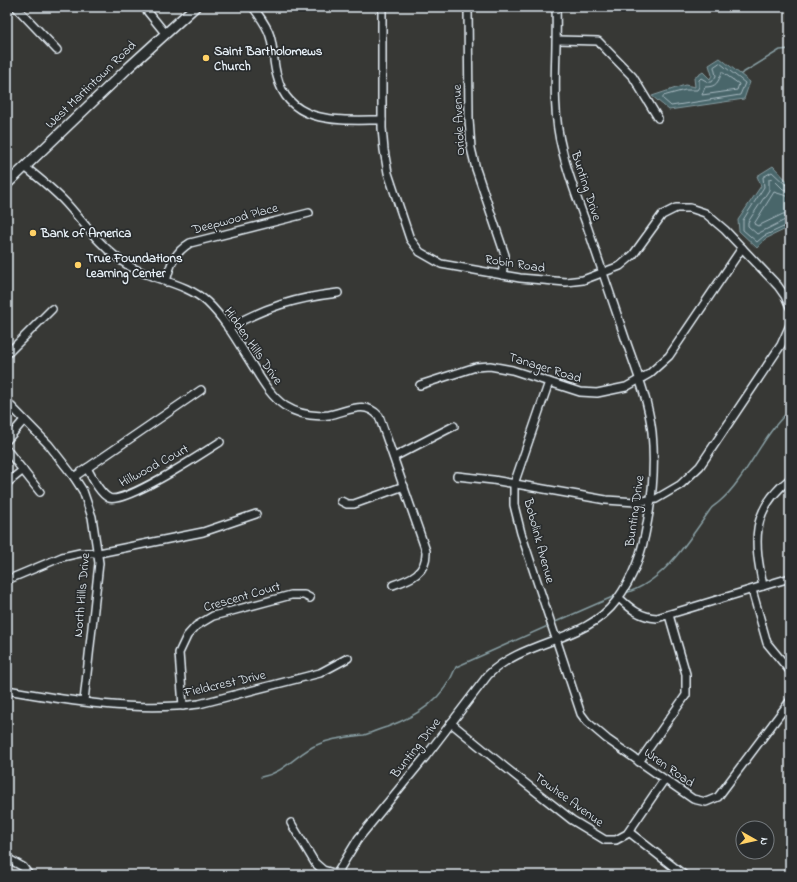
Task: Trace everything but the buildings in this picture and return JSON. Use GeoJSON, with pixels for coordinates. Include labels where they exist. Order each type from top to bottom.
{"type":"FeatureCollection","features":[{"type":"Feature","properties":{"kind":"main road","name":"West Martintown Road"},"geometry":{"type":"LineString","coordinates":[[7,184],[165,33],[195,7]]}},
{"type":"Feature","properties":{"kind":"street"},"geometry":{"type":"LineString","coordinates":[[16,7],[57,50]]}},
{"type":"Feature","properties":{"kind":"street"},"geometry":{"type":"LineString","coordinates":[[144,7],[165,33]]}},
{"type":"Feature","properties":{"kind":"street"},"geometry":{"type":"LineString","coordinates":[[253,7],[270,36],[279,83],[293,103],[310,115],[326,119],[382,120]]}},
{"type":"Feature","properties":{"kind":"street","name":"Robin Road"},"geometry":{"type":"LineString","coordinates":[[382,7],[382,120],[388,173],[406,228],[416,248],[424,256],[441,264],[502,275],[557,283],[583,280],[620,266],[630,258],[658,219],[666,212],[679,208],[690,208],[705,213],[725,230],[778,286],[790,307]]}},
{"type":"Feature","properties":{"kind":"street","name":"Oriole Avenue"},"geometry":{"type":"LineString","coordinates":[[468,7],[469,119],[471,148],[476,169],[505,255],[502,275]]}},
{"type":"Feature","properties":{"kind":"street","name":"Bunting Drive"},"geometry":{"type":"LineString","coordinates":[[337,875],[358,839],[426,756],[483,682],[500,664],[534,647],[594,622],[606,613],[619,598],[637,566],[651,501],[654,464],[652,431],[640,380],[603,273],[560,140],[556,99],[558,40],[556,7]]}},
{"type":"Feature","properties":{"kind":"street"},"geometry":{"type":"LineString","coordinates":[[558,40],[598,41],[633,77],[658,118]]}},
{"type":"Feature","properties":{"kind":"street","name":"Hidden Hills Drive"},"geometry":{"type":"LineString","coordinates":[[25,166],[56,193],[99,241],[115,256],[135,269],[191,291],[203,299],[228,328],[268,390],[277,400],[294,411],[308,415],[327,415],[356,407],[369,408],[377,413],[382,421],[425,547],[426,559],[422,570],[416,576],[393,585]]}},
{"type":"Feature","properties":{"kind":"street","name":"Deepwood Place"},"geometry":{"type":"LineString","coordinates":[[166,282],[173,258],[179,251],[190,243],[309,213]]}},
{"type":"Feature","properties":{"kind":"street","name":"Tanager Road"},"geometry":{"type":"LineString","coordinates":[[420,385],[452,374],[490,366],[505,368],[572,391],[597,393],[618,390],[640,380],[656,369],[669,356],[742,248]]}},
{"type":"Feature","properties":{"kind":"street"},"geometry":{"type":"LineString","coordinates":[[228,328],[273,306],[299,299],[338,293]]}},
{"type":"Feature","properties":{"kind":"street"},"geometry":{"type":"LineString","coordinates":[[7,354],[52,309]]}},
{"type":"Feature","properties":{"kind":"street"},"geometry":{"type":"LineString","coordinates":[[458,476],[629,503],[651,501],[680,485],[700,466],[781,346],[790,325]]}},
{"type":"Feature","properties":{"kind":"street","name":"Bobolink Avenue"},"geometry":{"type":"LineString","coordinates":[[549,382],[514,484],[514,505],[556,638]]}},
{"type":"Feature","properties":{"kind":"street"},"geometry":{"type":"LineString","coordinates":[[74,477],[201,390]]}},
{"type":"Feature","properties":{"kind":"street","name":"North Hills Drive"},"geometry":{"type":"LineString","coordinates":[[7,402],[52,449],[74,477],[88,504],[99,553],[96,596],[84,701]]}},
{"type":"Feature","properties":{"kind":"street"},"geometry":{"type":"LineString","coordinates":[[7,440],[24,420]]}},
{"type":"Feature","properties":{"kind":"street"},"geometry":{"type":"LineString","coordinates":[[394,457],[454,426]]}},
{"type":"Feature","properties":{"kind":"street","name":"Hillwood Court"},"geometry":{"type":"LineString","coordinates":[[87,468],[102,493],[108,498],[116,499],[142,488],[220,442]]}},
{"type":"Feature","properties":{"kind":"street"},"geometry":{"type":"LineString","coordinates":[[7,450],[40,492]]}},
{"type":"Feature","properties":{"kind":"street"},"geometry":{"type":"LineString","coordinates":[[7,483],[23,470]]}},
{"type":"Feature","properties":{"kind":"street"},"geometry":{"type":"LineString","coordinates":[[763,586],[756,547],[758,523],[773,496],[790,479]]}},
{"type":"Feature","properties":{"kind":"street"},"geometry":{"type":"LineString","coordinates":[[341,501],[347,504],[354,504],[404,486]]}},
{"type":"Feature","properties":{"kind":"street"},"geometry":{"type":"LineString","coordinates":[[7,580],[62,557],[80,553],[99,553],[203,532],[256,514]]}},
{"type":"Feature","properties":{"kind":"street"},"geometry":{"type":"LineString","coordinates":[[619,598],[635,612],[646,617],[657,618],[790,578]]}},
{"type":"Feature","properties":{"kind":"street"},"geometry":{"type":"LineString","coordinates":[[752,590],[767,643],[790,671]]}},
{"type":"Feature","properties":{"kind":"street","name":"Crescent Court"},"geometry":{"type":"LineString","coordinates":[[183,706],[179,653],[187,636],[196,626],[213,616],[290,595],[304,595],[310,598]]}},
{"type":"Feature","properties":{"kind":"street"},"geometry":{"type":"LineString","coordinates":[[639,762],[686,695],[686,674],[669,615]]}},
{"type":"Feature","properties":{"kind":"street","name":"Wren Road"},"geometry":{"type":"LineString","coordinates":[[556,638],[584,718],[607,739],[664,780],[698,801],[706,802],[715,799],[790,701]]}},
{"type":"Feature","properties":{"kind":"street","name":"Fieldcrest Drive"},"geometry":{"type":"LineString","coordinates":[[7,690],[84,701],[148,707],[183,706],[199,704],[311,676],[328,670],[348,658]]}},
{"type":"Feature","properties":{"kind":"street","name":"Towhee Avenue"},"geometry":{"type":"LineString","coordinates":[[451,723],[526,784],[591,833],[605,840],[611,841],[623,837],[629,832],[664,780]]}},
{"type":"Feature","properties":{"kind":"street"},"geometry":{"type":"LineString","coordinates":[[291,823],[315,863],[323,870],[337,875]]}},
{"type":"Feature","properties":{"kind":"street"},"geometry":{"type":"LineString","coordinates":[[629,832],[684,875]]}},
{"type":"Feature","properties":{"kind":"street"},"geometry":{"type":"LineString","coordinates":[[7,858],[23,867],[29,875]]}},
{"type":"Feature","properties":{"kind":"water"},"geometry":{"type":"Polygon","coordinates":[[[720,58],[750,82],[744,99],[669,110],[652,96],[685,85],[695,87],[694,78],[703,72],[710,79],[712,75],[709,65],[720,58]]]}},
{"type":"Feature","properties":{"kind":"water"},"geometry":{"type":"Polygon","coordinates":[[[773,166],[790,184],[790,227],[765,239],[757,248],[739,231],[738,220],[761,186],[757,176],[773,166]]]}},
{"type":"Feature","properties":{"kind":"waterway"},"geometry":{"type":"LineString","coordinates":[[741,74],[780,50],[790,49]]}},
{"type":"Feature","properties":{"kind":"waterway"},"geometry":{"type":"LineString","coordinates":[[625,593],[639,588],[651,580],[674,559],[711,509],[736,484],[768,435],[790,410]]}},
{"type":"Feature","properties":{"kind":"waterway"},"geometry":{"type":"LineString","coordinates":[[553,623],[617,595]]}},
{"type":"Feature","properties":{"kind":"waterway"},"geometry":{"type":"LineString","coordinates":[[261,777],[278,771],[304,752],[319,744],[335,739],[364,735],[409,717],[429,705],[437,697],[451,679],[456,667],[550,625]]}},
{"type":"Feature","properties":{"kind":"place","name":"Saint Bartholomews Church"},"geometry":{"type":"Point","coordinates":[206,58]}},
{"type":"Feature","properties":{"kind":"place","name":"Bank of America"},"geometry":{"type":"Point","coordinates":[33,233]}},
{"type":"Feature","properties":{"kind":"place","name":"True Foundations Learning Center"},"geometry":{"type":"Point","coordinates":[78,265]}}]}
